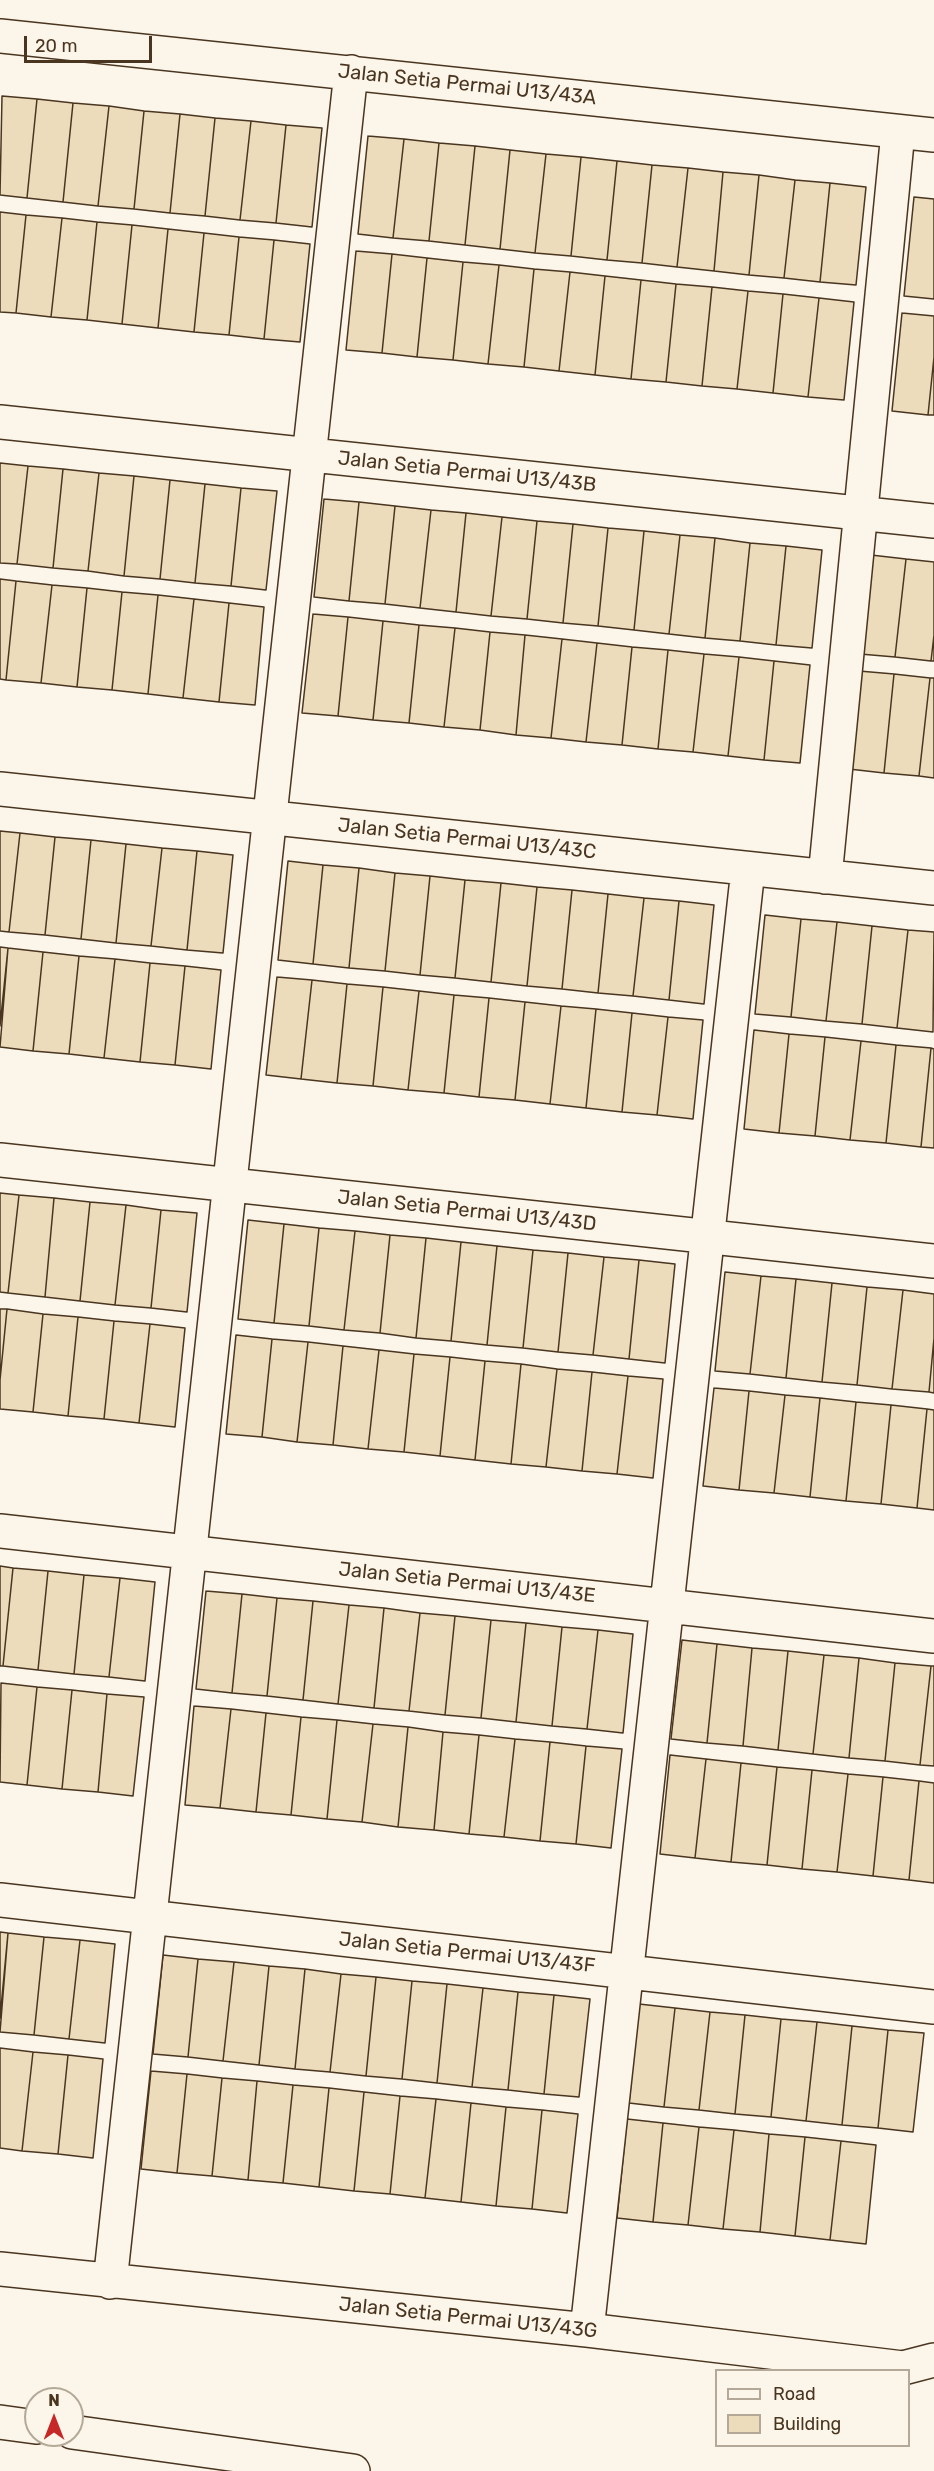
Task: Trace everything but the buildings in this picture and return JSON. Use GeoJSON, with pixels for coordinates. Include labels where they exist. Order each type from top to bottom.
{"type":"FeatureCollection","features":[{"type":"Feature","properties":{"kind":"street","name":"Jalan Setia Permai U13/43A"},"geometry":{"type":"LineString","coordinates":[[0,36],[934,135]]}},
{"type":"Feature","properties":{"kind":"street"},"geometry":{"type":"LineString","coordinates":[[110,2282],[351,72]]}},
{"type":"Feature","properties":{"kind":"street"},"geometry":{"type":"LineString","coordinates":[[825,877],[898,132]]}},
{"type":"Feature","properties":{"kind":"street","name":"Jalan Setia Permai U13/43B"},"geometry":{"type":"LineString","coordinates":[[0,422],[934,521]]}},
{"type":"Feature","properties":{"kind":"street","name":"Jalan Setia Permai U13/43C"},"geometry":{"type":"LineString","coordinates":[[0,789],[934,888]]}},
{"type":"Feature","properties":{"kind":"street"},"geometry":{"type":"LineString","coordinates":[[587,2330],[748,869]]}},
{"type":"Feature","properties":{"kind":"street","name":"Jalan Setia Permai U13/43D"},"geometry":{"type":"LineString","coordinates":[[0,1160],[934,1261]]}},
{"type":"Feature","properties":{"kind":"street","name":"Jalan Setia Permai U13/43E"},"geometry":{"type":"LineString","coordinates":[[0,1531],[934,1636]]}},
{"type":"Feature","properties":{"kind":"street","name":"Jalan Setia Permai U13/43F"},"geometry":{"type":"LineString","coordinates":[[0,1900],[934,2007]]}},
{"type":"Feature","properties":{"kind":"street","name":"Jalan Setia Permai U13/43G"},"geometry":{"type":"LineString","coordinates":[[0,2270],[587,2330],[903,2368],[934,2360]]}},
{"type":"Feature","properties":{"kind":"street"},"geometry":{"type":"LineString","coordinates":[[0,2422],[24,2425]]}},
{"type":"Feature","properties":{"kind":"street"},"geometry":{"type":"LineString","coordinates":[[84,2434],[353,2471]]}}]}
